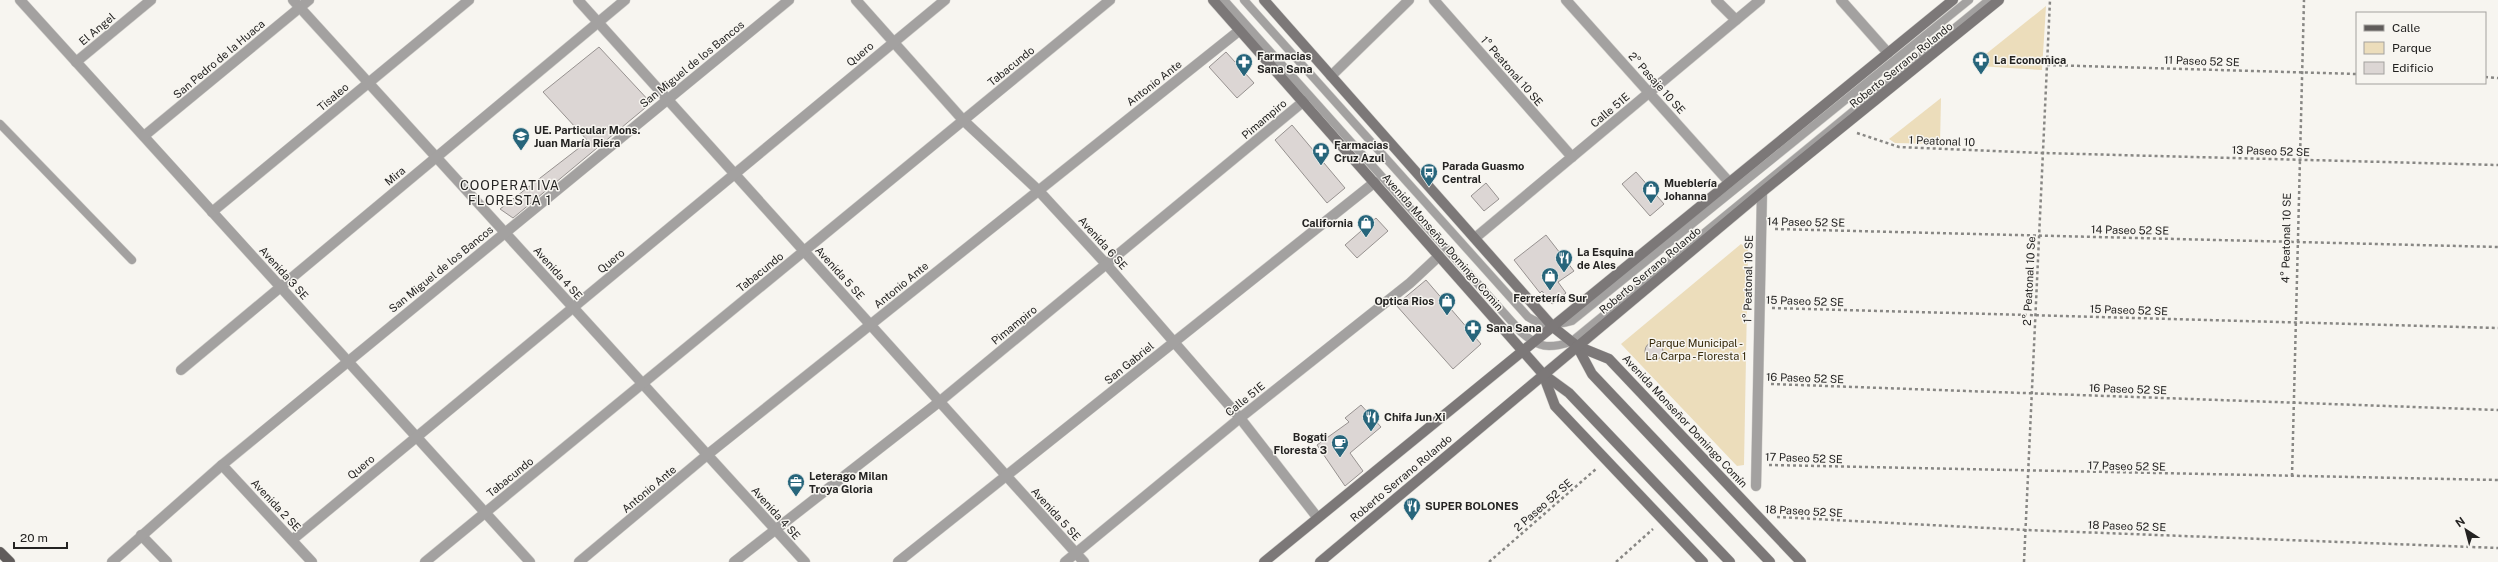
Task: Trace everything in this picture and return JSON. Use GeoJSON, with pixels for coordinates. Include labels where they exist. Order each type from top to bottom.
{"type":"FeatureCollection","features":[{"type":"Feature","properties":{"kind":"main road","name":"Avenida Monseñor Domingo Comin"},"geometry":{"type":"LineString","coordinates":[[1213,0],[1304,101],[1543,374]]}},
{"type":"Feature","properties":{"kind":"main road","name":"Roberto Serrano Rolando"},"geometry":{"type":"LineString","coordinates":[[1264,562],[1317,517],[1953,0]]}},
{"type":"Feature","properties":{"kind":"main road","name":"Roberto Serrano Rolando"},"geometry":{"type":"LineString","coordinates":[[1320,562],[1543,374],[1574,344],[1762,192],[1844,128],[1999,0]]}},
{"type":"Feature","properties":{"kind":"main road","name":"Avenida Monseñor Domingo Comin"},"geometry":{"type":"LineString","coordinates":[[1265,1],[1553,326],[1574,344]]}},
{"type":"Feature","properties":{"kind":"main road","name":"Avenida Monseñor Domingo Comín"},"geometry":{"type":"LineString","coordinates":[[1574,344],[1609,359],[1756,516],[1802,562]]}},
{"type":"Feature","properties":{"kind":"main road"},"geometry":{"type":"LineString","coordinates":[[1574,344],[1592,374],[1770,562]]}},
{"type":"Feature","properties":{"kind":"main road"},"geometry":{"type":"LineString","coordinates":[[1543,374],[1555,406],[1703,562]]}},
{"type":"Feature","properties":{"kind":"main road"},"geometry":{"type":"LineString","coordinates":[[1543,374],[1570,393],[1730,562]]}},
{"type":"Feature","properties":{"kind":"main road"},"geometry":{"type":"LineString","coordinates":[[0,552],[10,562]]}},
{"type":"Feature","properties":{"kind":"street","name":"Avenida 3 SE"},"geometry":{"type":"LineString","coordinates":[[20,0],[530,562]]}},
{"type":"Feature","properties":{"kind":"street","name":"El Angel"},"geometry":{"type":"LineString","coordinates":[[76,62],[151,0]]}},
{"type":"Feature","properties":{"kind":"street","name":"San Pedro de la Huaca"},"geometry":{"type":"LineString","coordinates":[[144,136],[297,4],[309,0]]}},
{"type":"Feature","properties":{"kind":"street","name":"Tisaleo"},"geometry":{"type":"LineString","coordinates":[[212,212],[469,0]]}},
{"type":"Feature","properties":{"kind":"street","name":"Avenida 5 SE"},"geometry":{"type":"LineString","coordinates":[[578,0],[1084,562]]}},
{"type":"Feature","properties":{"kind":"street","name":"Mira"},"geometry":{"type":"LineString","coordinates":[[181,370],[625,0]]}},
{"type":"Feature","properties":{"kind":"street","name":"San Miguel de los Bancos"},"geometry":{"type":"LineString","coordinates":[[112,562],[222,465],[789,0]]}},
{"type":"Feature","properties":{"kind":"street","name":"Avenida 6 SE"},"geometry":{"type":"LineString","coordinates":[[856,0],[963,120],[1038,190],[1107,265],[1173,343],[1240,418],[1317,517]]}},
{"type":"Feature","properties":{"kind":"street","name":"Quero"},"geometry":{"type":"LineString","coordinates":[[292,540],[945,0]]}},
{"type":"Feature","properties":{"kind":"street","name":"Tabacundo"},"geometry":{"type":"LineString","coordinates":[[425,562],[1110,0]]}},
{"type":"Feature","properties":{"kind":"street"},"geometry":{"type":"LineString","coordinates":[[1331,76],[1409,0]]}},
{"type":"Feature","properties":{"kind":"street","name":"1° Peatonal 10 SE"},"geometry":{"type":"LineString","coordinates":[[1434,0],[1572,157]]}},
{"type":"Feature","properties":{"kind":"street","name":"2° Pasaje 10 SE"},"geometry":{"type":"LineString","coordinates":[[1566,0],[1729,182]]}},
{"type":"Feature","properties":{"kind":"street"},"geometry":{"type":"LineString","coordinates":[[1716,0],[1736,20]]}},
{"type":"Feature","properties":{"kind":"street","name":"Calle 51E"},"geometry":{"type":"LineString","coordinates":[[1475,238],[1760,0]]}},
{"type":"Feature","properties":{"kind":"street"},"geometry":{"type":"LineString","coordinates":[[1841,0],[1888,53]]}},
{"type":"Feature","properties":{"kind":"street","name":"Avenida 4 SE"},"geometry":{"type":"LineString","coordinates":[[297,4],[805,562]]}},
{"type":"Feature","properties":{"kind":"street","name":"Antonio Ante"},"geometry":{"type":"LineString","coordinates":[[579,562],[708,455],[1240,30]]}},
{"type":"Feature","properties":{"kind":"street","name":"Pimampiro"},"geometry":{"type":"LineString","coordinates":[[734,562],[774,529],[939,402],[1304,101]]}},
{"type":"Feature","properties":{"kind":"street","name":"San Gabriel"},"geometry":{"type":"LineString","coordinates":[[898,562],[1375,182]]}},
{"type":"Feature","properties":{"kind":"street","name":"1° Peatonal 10 SE"},"geometry":{"type":"LineString","coordinates":[[1756,486],[1762,192]]}},
{"type":"Feature","properties":{"kind":"street","name":"Calle 51E"},"geometry":{"type":"LineString","coordinates":[[1065,562],[1240,418],[1410,283],[1440,256]]}},
{"type":"Feature","properties":{"kind":"street","name":"Avenida 2 SE"},"geometry":{"type":"LineString","coordinates":[[222,465],[312,562]]}},
{"type":"Feature","properties":{"kind":"street"},"geometry":{"type":"LineString","coordinates":[[142,535],[167,562]]}},
{"type":"Feature","properties":{"kind":"lane","name":"Avenida Monseñor Domingo Comin"},"geometry":{"type":"LineString","coordinates":[[1224,0],[1533,342]]}},
{"type":"Feature","properties":{"kind":"lane","name":"Avenida Monseñor Domingo Comin"},"geometry":{"type":"LineString","coordinates":[[1244,0],[1528,317],[1540,324],[1553,326]]}},
{"type":"Feature","properties":{"kind":"lane","name":"Roberto Serrano Rolando"},"geometry":{"type":"LineString","coordinates":[[1553,326],[1572,321],[1969,0]]}},
{"type":"Feature","properties":{"kind":"lane","name":"Roberto Serrano Rolando"},"geometry":{"type":"LineString","coordinates":[[1533,342],[1552,347],[1574,344],[1989,0]]}},
{"type":"Feature","properties":{"kind":"lane"},"geometry":{"type":"LineString","coordinates":[[0,124],[132,260]]}},
{"type":"Feature","properties":{"kind":"path","name":"2° Peatonal 10 Se"},"geometry":{"type":"LineString","coordinates":[[2024,562],[2050,0]]}},
{"type":"Feature","properties":{"kind":"path","name":"4° Peatonal 10 SE"},"geometry":{"type":"LineString","coordinates":[[2292,476],[2304,0]]}},
{"type":"Feature","properties":{"kind":"path","name":"11 Paseo 52 SE"},"geometry":{"type":"LineString","coordinates":[[2047,65],[2356,74]]}},
{"type":"Feature","properties":{"kind":"path"},"geometry":{"type":"LineString","coordinates":[[2486,77],[2498,78]]}},
{"type":"Feature","properties":{"kind":"path","name":"1 Peatonal 10"},"geometry":{"type":"LineString","coordinates":[[1844,128],[1899,147],[2043,153]]}},
{"type":"Feature","properties":{"kind":"path","name":"13 Paseo 52 SE"},"geometry":{"type":"LineString","coordinates":[[2043,153],[2498,165]]}},
{"type":"Feature","properties":{"kind":"path","name":"14 Paseo 52 SE"},"geometry":{"type":"LineString","coordinates":[[1761,229],[2498,247]]}},
{"type":"Feature","properties":{"kind":"path","name":"15 Paseo 52 SE"},"geometry":{"type":"LineString","coordinates":[[1760,308],[2498,328]]}},
{"type":"Feature","properties":{"kind":"path","name":"16 Paseo 52 SE"},"geometry":{"type":"LineString","coordinates":[[1758,384],[2498,410]]}},
{"type":"Feature","properties":{"kind":"path","name":"2 Paseo 52 SE"},"geometry":{"type":"LineString","coordinates":[[1490,562],[1606,460]]}},
{"type":"Feature","properties":{"kind":"path","name":"17 Paseo 52 SE"},"geometry":{"type":"LineString","coordinates":[[1756,465],[2028,472],[2498,480]]}},
{"type":"Feature","properties":{"kind":"path","name":"18 Paseo 52 SE"},"geometry":{"type":"LineString","coordinates":[[1756,516],[2026,530],[2498,548]]}},
{"type":"Feature","properties":{"kind":"path"},"geometry":{"type":"LineString","coordinates":[[1616,562],[1664,520]]}},
{"type":"Feature","properties":{"kind":"green space"},"geometry":{"type":"Polygon","coordinates":[[[2046,6],[2042,70],[1978,66],[1976,62],[2046,6]]]}},
{"type":"Feature","properties":{"kind":"green space"},"geometry":{"type":"Polygon","coordinates":[[[1941,98],[1940,144],[1895,143],[1889,139],[1941,98]]]}},
{"type":"Feature","properties":{"kind":"green space","name":"Parque Municipal - La Carpa - Floresta 1"},"geometry":{"type":"Polygon","coordinates":[[[1741,244],[1748,250],[1744,465],[1737,466],[1621,344],[1741,244]]]}},
{"type":"Feature","properties":{"kind":"building"},"geometry":{"type":"Polygon","coordinates":[[[599,47],[651,103],[513,218],[500,209],[588,141],[543,92],[599,47]]]}},
{"type":"Feature","properties":{"kind":"building"},"geometry":{"type":"Polygon","coordinates":[[[1226,52],[1254,83],[1237,98],[1209,67],[1226,52]]]}},
{"type":"Feature","properties":{"kind":"building"},"geometry":{"type":"Polygon","coordinates":[[[1292,125],[1345,188],[1327,203],[1275,140],[1292,125]]]}},
{"type":"Feature","properties":{"kind":"building"},"geometry":{"type":"Polygon","coordinates":[[[1636,172],[1664,204],[1650,216],[1622,184],[1636,172]]]}},
{"type":"Feature","properties":{"kind":"building"},"geometry":{"type":"Polygon","coordinates":[[[1486,183],[1499,199],[1484,211],[1471,196],[1486,183]]]}},
{"type":"Feature","properties":{"kind":"building","name":"California"},"geometry":{"type":"Polygon","coordinates":[[[1376,218],[1388,231],[1357,258],[1345,245],[1376,218]]]}},
{"type":"Feature","properties":{"kind":"building"},"geometry":{"type":"Polygon","coordinates":[[[1546,235],[1574,271],[1558,282],[1566,293],[1552,304],[1542,291],[1540,293],[1514,260],[1546,235]]]}},
{"type":"Feature","properties":{"kind":"building"},"geometry":{"type":"Polygon","coordinates":[[[1426,280],[1481,344],[1453,369],[1396,305],[1426,280]]]}},
{"type":"Feature","properties":{"kind":"building"},"geometry":{"type":"Polygon","coordinates":[[[1650,342],[1658,342],[1663,347],[1661,358],[1658,360],[1650,360],[1645,355],[1645,347],[1650,342]]]}},
{"type":"Feature","properties":{"kind":"building"},"geometry":{"type":"Polygon","coordinates":[[[1361,405],[1381,427],[1350,453],[1363,471],[1345,486],[1317,445],[1349,422],[1345,418],[1361,405]]]}},
{"type":"Feature","properties":{"kind":"place","name":"La Economica"},"geometry":{"type":"Point","coordinates":[1981,75]}},
{"type":"Feature","properties":{"kind":"place","name":"Farmacias Sana Sana"},"geometry":{"type":"Point","coordinates":[1244,77]}},
{"type":"Feature","properties":{"kind":"place","name":"UE. Particular Mons. Juan María Riera"},"geometry":{"type":"Point","coordinates":[521,151]}},
{"type":"Feature","properties":{"kind":"place","name":"Farmacias Cruz Azul"},"geometry":{"type":"Point","coordinates":[1321,166]}},
{"type":"Feature","properties":{"kind":"place","name":"Parada Guasmo Central"},"geometry":{"type":"Point","coordinates":[1429,187]}},
{"type":"Feature","properties":{"kind":"place","name":"Mueblería Johanna"},"geometry":{"type":"Point","coordinates":[1651,204]}},
{"type":"Feature","properties":{"kind":"place","name":"California"},"geometry":{"type":"Point","coordinates":[1366,238]}},
{"type":"Feature","properties":{"kind":"place","name":"La Esquina de Ales"},"geometry":{"type":"Point","coordinates":[1564,273]}},
{"type":"Feature","properties":{"kind":"place","name":"Ferretería Sur"},"geometry":{"type":"Point","coordinates":[1550,291]}},
{"type":"Feature","properties":{"kind":"place","name":"Optica Rios"},"geometry":{"type":"Point","coordinates":[1447,316]}},
{"type":"Feature","properties":{"kind":"place","name":"Sana Sana"},"geometry":{"type":"Point","coordinates":[1473,343]}},
{"type":"Feature","properties":{"kind":"place","name":"Chifa Jun Xi"},"geometry":{"type":"Point","coordinates":[1371,432]}},
{"type":"Feature","properties":{"kind":"place","name":"Bogati Floresta 3"},"geometry":{"type":"Point","coordinates":[1340,458]}},
{"type":"Feature","properties":{"kind":"place","name":"Leterago Milan Troya Gloria"},"geometry":{"type":"Point","coordinates":[796,497]}},
{"type":"Feature","properties":{"kind":"place","name":"SUPER BOLONES"},"geometry":{"type":"Point","coordinates":[1412,521]}},
{"type":"Feature","properties":{"kind":"district","name":"COOPERATIVA FLORESTA 1"},"geometry":{"type":"Point","coordinates":[510,192]}}]}
